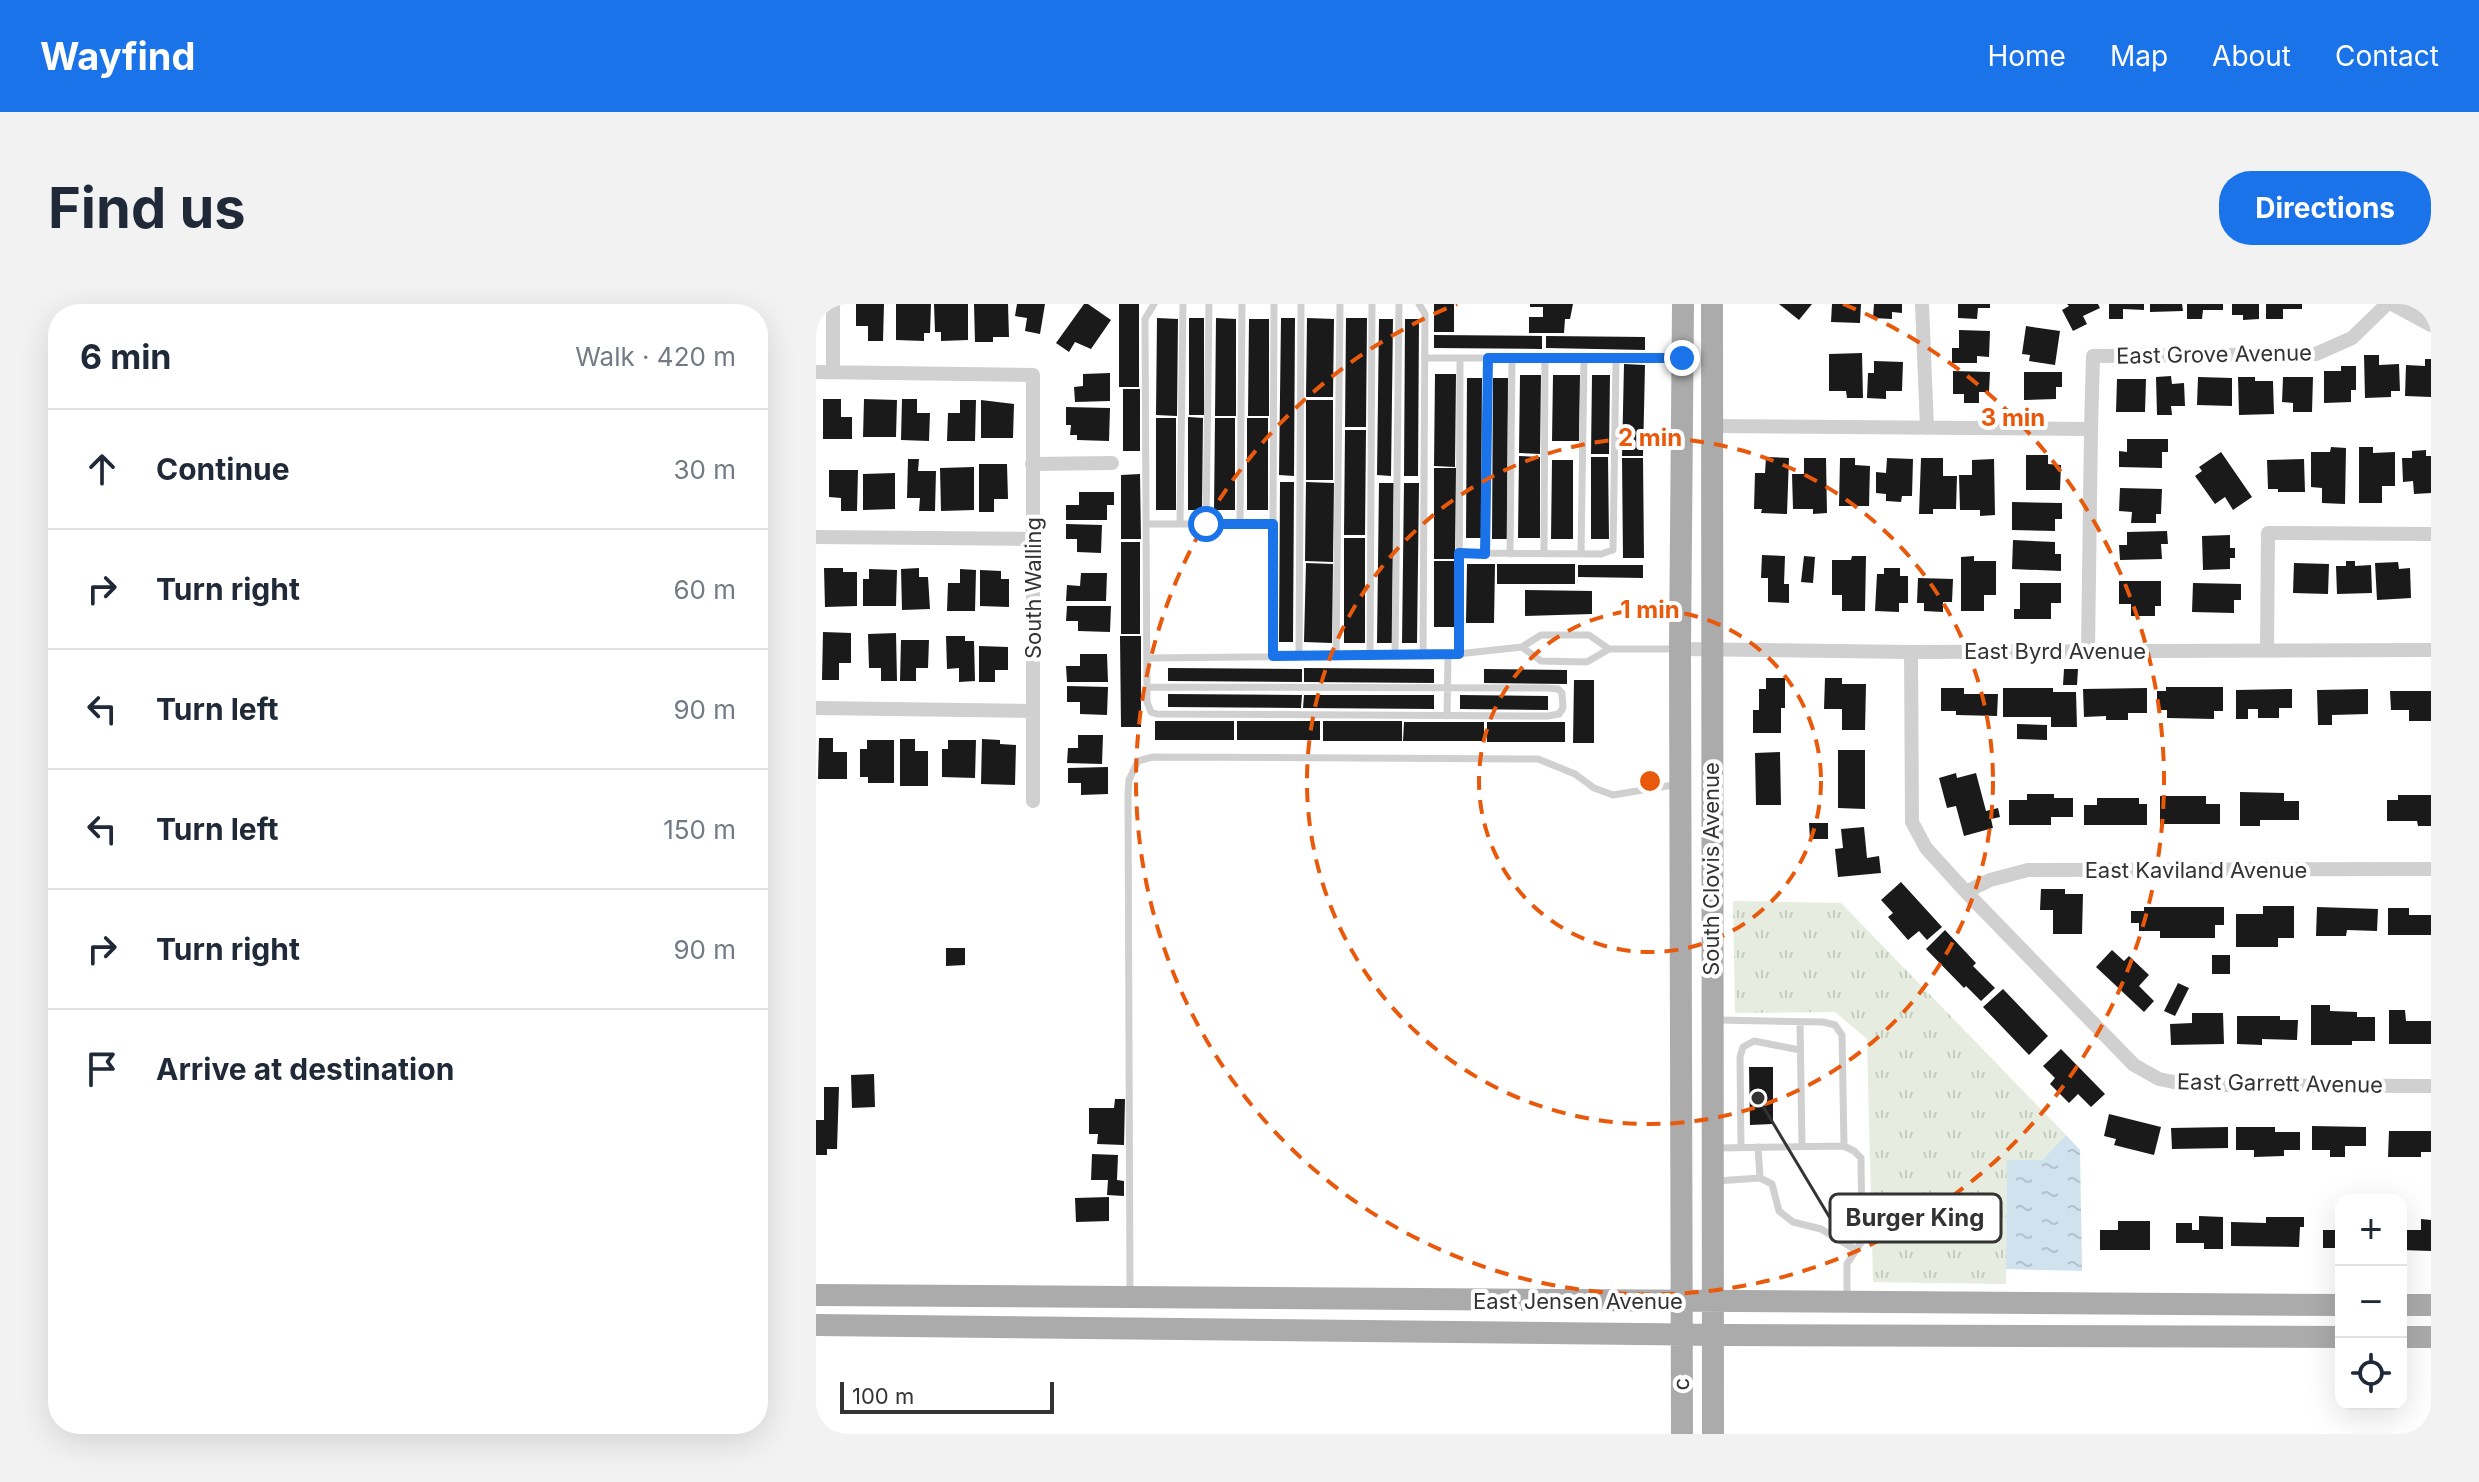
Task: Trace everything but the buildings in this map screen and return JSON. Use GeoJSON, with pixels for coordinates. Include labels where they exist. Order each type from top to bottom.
{"type":"FeatureCollection","features":[{"type":"Feature","properties":{"kind":"main road","name":"South Clovis Avenue"},"geometry":{"type":"LineString","coordinates":[[1681,1334],[1683,304]]}},
{"type":"Feature","properties":{"kind":"main road"},"geometry":{"type":"LineString","coordinates":[[1690,304],[1695,318],[1696,410],[1702,423],[1711,426]]}},
{"type":"Feature","properties":{"kind":"main road","name":"South Clovis Avenue"},"geometry":{"type":"LineString","coordinates":[[1712,304],[1713,1434]]}},
{"type":"Feature","properties":{"kind":"main road","name":"East Jensen Avenue"},"geometry":{"type":"LineString","coordinates":[[816,1295],[2335,1305]]}},
{"type":"Feature","properties":{"kind":"main road"},"geometry":{"type":"LineString","coordinates":[[2407,1305],[2431,1305]]}},
{"type":"Feature","properties":{"kind":"main road","name":"East Jensen Avenue"},"geometry":{"type":"LineString","coordinates":[[816,1325],[2335,1337]]}},
{"type":"Feature","properties":{"kind":"main road","name":"c"},"geometry":{"type":"LineString","coordinates":[[1681,1334],[1682,1434]]}},
{"type":"Feature","properties":{"kind":"main road"},"geometry":{"type":"LineString","coordinates":[[2407,1337],[2431,1337]]}},
{"type":"Feature","properties":{"kind":"street"},"geometry":{"type":"LineString","coordinates":[[816,372],[833,372],[833,304]]}},
{"type":"Feature","properties":{"kind":"street"},"geometry":{"type":"LineString","coordinates":[[1922,304],[1927,428]]}},
{"type":"Feature","properties":{"kind":"street","name":"East Grove Avenue"},"geometry":{"type":"LineString","coordinates":[[2091,429],[2093,356],[2316,354],[2352,338],[2389,304],[2431,325]]}},
{"type":"Feature","properties":{"kind":"street","name":"South Walling"},"geometry":{"type":"LineString","coordinates":[[833,372],[1033,375],[1033,801]]}},
{"type":"Feature","properties":{"kind":"street"},"geometry":{"type":"LineString","coordinates":[[1711,426],[2091,429],[2088,651]]}},
{"type":"Feature","properties":{"kind":"street"},"geometry":{"type":"LineString","coordinates":[[1032,464],[1112,463]]}},
{"type":"Feature","properties":{"kind":"street"},"geometry":{"type":"LineString","coordinates":[[2267,651],[2268,533],[2431,534]]}},
{"type":"Feature","properties":{"kind":"street"},"geometry":{"type":"LineString","coordinates":[[816,537],[1033,539]]}},
{"type":"Feature","properties":{"kind":"street","name":"East Byrd Avenue"},"geometry":{"type":"LineString","coordinates":[[1680,649],[1911,652],[2431,650]]}},
{"type":"Feature","properties":{"kind":"street","name":"East Garrett Avenue"},"geometry":{"type":"LineString","coordinates":[[1911,652],[1912,822],[1926,848],[2134,1065],[2159,1079],[2188,1085],[2431,1086]]}},
{"type":"Feature","properties":{"kind":"street"},"geometry":{"type":"LineString","coordinates":[[816,708],[1033,711]]}},
{"type":"Feature","properties":{"kind":"street","name":"East Kaviland Avenue"},"geometry":{"type":"LineString","coordinates":[[1966,892],[1990,880],[2028,870],[2431,869]]}},
{"type":"Feature","properties":{"kind":"lane"},"geometry":{"type":"LineString","coordinates":[[1147,687],[1558,689],[1562,693],[1563,708],[1559,714],[1548,716],[1151,712],[1147,687],[1145,319],[1154,304]]}},
{"type":"Feature","properties":{"kind":"lane"},"geometry":{"type":"LineString","coordinates":[[1180,524],[1183,304]]}},
{"type":"Feature","properties":{"kind":"lane"},"geometry":{"type":"LineString","coordinates":[[1206,524],[1209,304]]}},
{"type":"Feature","properties":{"kind":"lane"},"geometry":{"type":"LineString","coordinates":[[1240,524],[1242,304]]}},
{"type":"Feature","properties":{"kind":"lane"},"geometry":{"type":"LineString","coordinates":[[1273,656],[1274,304]]}},
{"type":"Feature","properties":{"kind":"lane"},"geometry":{"type":"LineString","coordinates":[[1299,656],[1301,304]]}},
{"type":"Feature","properties":{"kind":"lane"},"geometry":{"type":"LineString","coordinates":[[1336,657],[1340,304]]}},
{"type":"Feature","properties":{"kind":"lane"},"geometry":{"type":"LineString","coordinates":[[1370,656],[1372,304]]}},
{"type":"Feature","properties":{"kind":"lane"},"geometry":{"type":"LineString","coordinates":[[1395,655],[1399,304]]}},
{"type":"Feature","properties":{"kind":"lane"},"geometry":{"type":"LineString","coordinates":[[1419,304],[1425,314],[1423,656]]}},
{"type":"Feature","properties":{"kind":"lane"},"geometry":{"type":"LineString","coordinates":[[1425,358],[1682,358]]}},
{"type":"Feature","properties":{"kind":"lane"},"geometry":{"type":"LineString","coordinates":[[1459,654],[1460,358]]}},
{"type":"Feature","properties":{"kind":"lane"},"geometry":{"type":"LineString","coordinates":[[1485,554],[1488,358]]}},
{"type":"Feature","properties":{"kind":"lane"},"geometry":{"type":"LineString","coordinates":[[1510,554],[1512,358]]}},
{"type":"Feature","properties":{"kind":"lane"},"geometry":{"type":"LineString","coordinates":[[1544,554],[1545,358]]}},
{"type":"Feature","properties":{"kind":"lane"},"geometry":{"type":"LineString","coordinates":[[1581,554],[1584,358]]}},
{"type":"Feature","properties":{"kind":"lane"},"geometry":{"type":"LineString","coordinates":[[1459,553],[1581,554],[1613,550],[1616,358]]}},
{"type":"Feature","properties":{"kind":"lane"},"geometry":{"type":"LineString","coordinates":[[1146,524],[1273,524]]}},
{"type":"Feature","properties":{"kind":"lane"},"geometry":{"type":"LineString","coordinates":[[1148,658],[1448,655],[1522,647],[1541,635],[1589,635],[1609,649]]}},
{"type":"Feature","properties":{"kind":"lane"},"geometry":{"type":"LineString","coordinates":[[1522,647],[1541,661],[1587,662],[1609,649],[1680,649]]}},
{"type":"Feature","properties":{"kind":"lane"},"geometry":{"type":"LineString","coordinates":[[1447,716],[1448,655]]}},
{"type":"Feature","properties":{"kind":"lane"},"geometry":{"type":"LineString","coordinates":[[1130,1297],[1128,794],[1129,780],[1138,761],[1153,757],[1538,759],[1575,774],[1594,788],[1613,795],[1680,784]]}},
{"type":"Feature","properties":{"kind":"lane"},"geometry":{"type":"LineString","coordinates":[[1711,1020],[1835,1025],[1842,1035],[1844,1146]]}},
{"type":"Feature","properties":{"kind":"lane"},"geometry":{"type":"LineString","coordinates":[[1800,1022],[1802,1146]]}},
{"type":"Feature","properties":{"kind":"lane"},"geometry":{"type":"LineString","coordinates":[[1741,1147],[1740,1057],[1743,1047],[1754,1041],[1800,1050]]}},
{"type":"Feature","properties":{"kind":"lane"},"geometry":{"type":"LineString","coordinates":[[1711,1148],[1844,1146],[1861,1158],[1862,1241],[1847,1264],[1847,1302]]}},
{"type":"Feature","properties":{"kind":"lane"},"geometry":{"type":"LineString","coordinates":[[1758,1147],[1760,1178]]}},
{"type":"Feature","properties":{"kind":"lane"},"geometry":{"type":"LineString","coordinates":[[1711,1181],[1760,1178],[1772,1184],[1779,1211],[1793,1222],[1821,1229],[1856,1250]]}},
{"type":"Feature","properties":{"kind":"green space"},"geometry":{"type":"Polygon","coordinates":[[[1733,901],[1841,903],[2066,1135],[2042,1160],[2007,1161],[2006,1284],[1873,1282],[1867,1039],[1835,1012],[1735,1013],[1733,901]]]}},
{"type":"Feature","properties":{"kind":"water"},"geometry":{"type":"Polygon","coordinates":[[[2066,1135],[2080,1150],[2082,1271],[2006,1269],[2007,1160],[2042,1160],[2066,1135]]]}},
{"type":"Feature","properties":{"kind":"place","name":"Burger King"},"geometry":{"type":"Point","coordinates":[1758,1098]}},
{"type":"Feature","properties":{"kind":"route"},"geometry":{"type":"LineString","coordinates":[[1206,524],[1273,524],[1273,656],[1459,654],[1459,553],[1485,554],[1488,358],[1682,358]]}}]}
